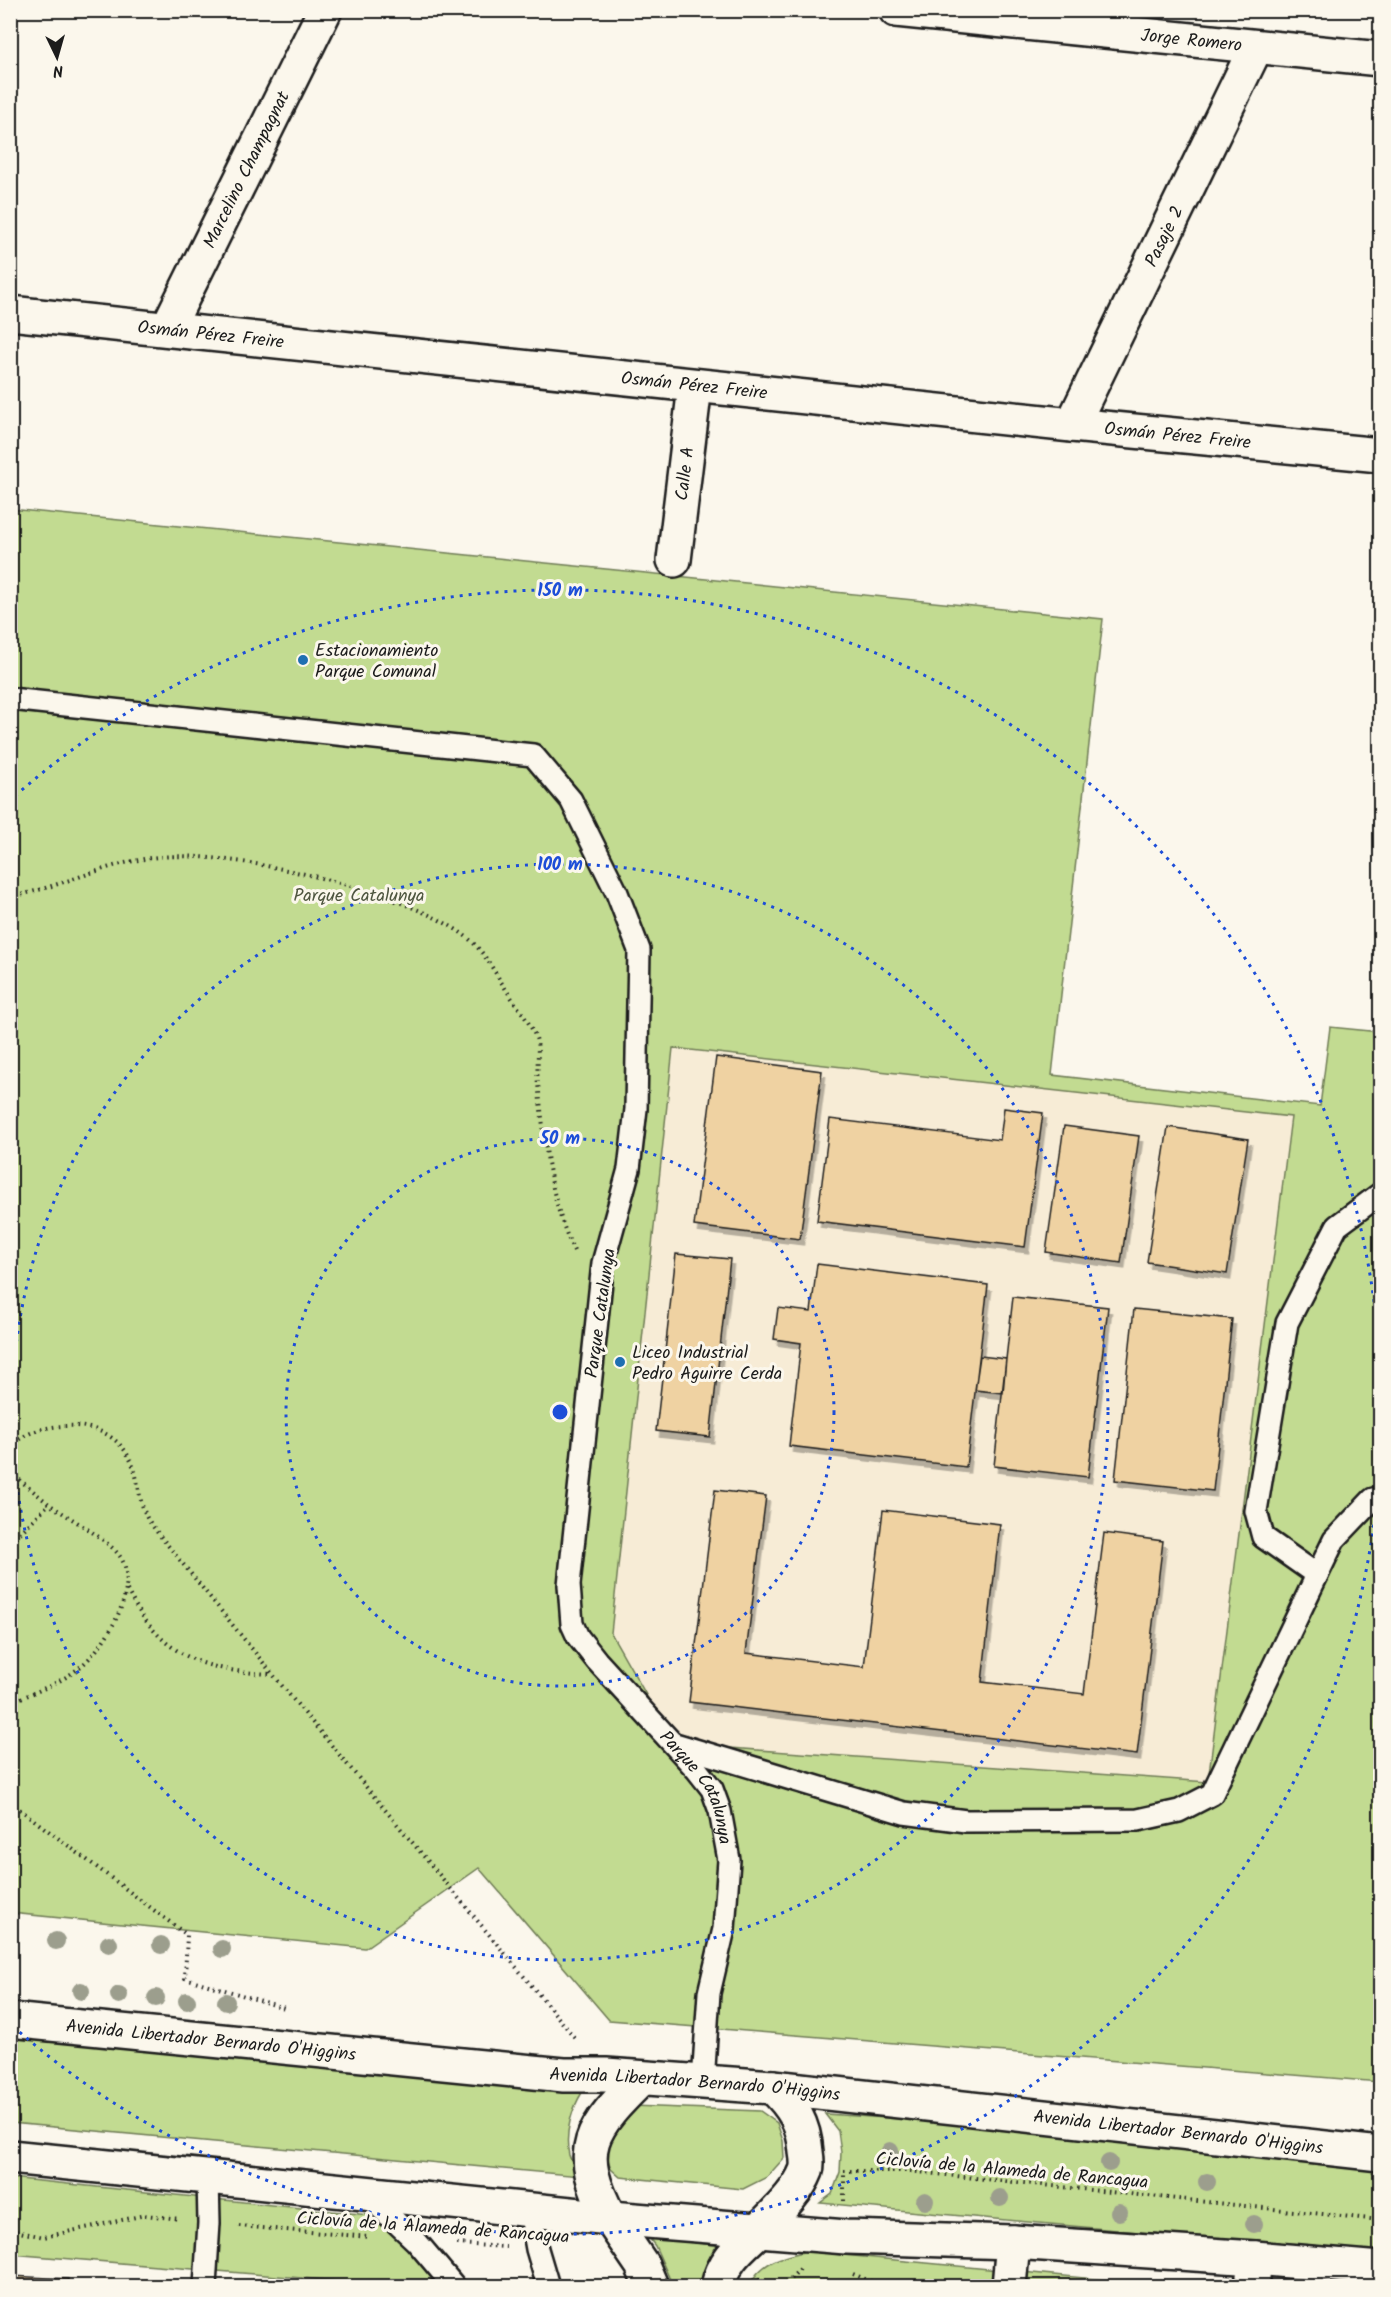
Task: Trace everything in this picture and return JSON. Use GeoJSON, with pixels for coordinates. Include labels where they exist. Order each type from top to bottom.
{"type":"FeatureCollection","features":[{"type":"Feature","properties":{"kind":"main road","name":"Marcelino Champagnat"},"geometry":{"type":"LineString","coordinates":[[167,329],[325,10]]}},
{"type":"Feature","properties":{"kind":"main road","name":"Jorge Romero"},"geometry":{"type":"LineString","coordinates":[[896,10],[1380,59]]}},
{"type":"Feature","properties":{"kind":"main road","name":"Pasaje 2"},"geometry":{"type":"LineString","coordinates":[[1072,425],[1256,47]]}},
{"type":"Feature","properties":{"kind":"main road","name":"Osmán Pérez Freire"},"geometry":{"type":"LineString","coordinates":[[10,314],[1380,455]]}},
{"type":"Feature","properties":{"kind":"main road","name":"Calle A"},"geometry":{"type":"LineString","coordinates":[[674,560],[695,386]]}},
{"type":"Feature","properties":{"kind":"main road","name":"Avenida Libertador Bernardo O'Higgins"},"geometry":{"type":"LineString","coordinates":[[10,2020],[564,2075],[606,2075],[773,2087],[1380,2154]]}},
{"type":"Feature","properties":{"kind":"main road"},"geometry":{"type":"LineString","coordinates":[[642,2078],[600,2124],[590,2148],[593,2183],[610,2218],[642,2265],[651,2286]]}},
{"type":"Feature","properties":{"kind":"main road"},"geometry":{"type":"LineString","coordinates":[[718,2286],[722,2270],[731,2257],[793,2194],[807,2168],[805,2140],[799,2119],[790,2103],[773,2087]]}},
{"type":"Feature","properties":{"kind":"main road"},"geometry":{"type":"LineString","coordinates":[[10,2157],[610,2218],[846,2237],[1013,2242],[1254,2272],[1380,2269]]}},
{"type":"Feature","properties":{"kind":"main road"},"geometry":{"type":"LineString","coordinates":[[1009,2286],[1013,2242]]}},
{"type":"Feature","properties":{"kind":"lane","name":"Parque Catalunya"},"geometry":{"type":"LineString","coordinates":[[10,699],[533,755],[571,800],[617,892],[639,950],[635,1119],[629,1169],[603,1263],[569,1585],[572,1624],[578,1637],[597,1661],[674,1744],[712,1789],[720,1811],[729,1860],[724,1929],[709,1993],[703,2082]]}},
{"type":"Feature","properties":{"kind":"lane"},"geometry":{"type":"LineString","coordinates":[[1317,1575],[1263,1537],[1256,1511],[1287,1323],[1337,1226],[1380,1194]]}},
{"type":"Feature","properties":{"kind":"lane"},"geometry":{"type":"LineString","coordinates":[[674,1744],[904,1813],[955,1820],[1138,1820],[1179,1811],[1212,1794],[1334,1539],[1372,1499],[1380,1498]]}},
{"type":"Feature","properties":{"kind":"lane"},"geometry":{"type":"LineString","coordinates":[[206,2286],[209,2223],[208,2177]]}},
{"type":"Feature","properties":{"kind":"lane"},"geometry":{"type":"LineString","coordinates":[[364,2193],[416,2241],[454,2286]]}},
{"type":"Feature","properties":{"kind":"lane"},"geometry":{"type":"LineString","coordinates":[[530,2210],[537,2249],[548,2286]]}},
{"type":"Feature","properties":{"kind":"path"},"geometry":{"type":"LineString","coordinates":[[10,897],[137,860],[172,856],[204,857],[268,867],[339,884],[439,918],[475,944],[494,967],[537,1040],[536,1070],[549,1175],[555,1201],[564,1230],[578,1258],[603,1263]]}},
{"type":"Feature","properties":{"kind":"path"},"geometry":{"type":"LineString","coordinates":[[10,1447],[17,1440],[34,1432],[79,1425],[109,1435],[122,1445],[135,1473],[146,1515],[272,1674],[606,2075]]}},
{"type":"Feature","properties":{"kind":"path"},"geometry":{"type":"LineString","coordinates":[[10,1472],[49,1504],[119,1555],[125,1568],[127,1589],[146,1623],[180,1654],[221,1668],[272,1674]]}},
{"type":"Feature","properties":{"kind":"path"},"geometry":{"type":"LineString","coordinates":[[10,1542],[49,1504]]}},
{"type":"Feature","properties":{"kind":"path"},"geometry":{"type":"LineString","coordinates":[[10,1702],[67,1677],[91,1657],[110,1629],[127,1589]]}},
{"type":"Feature","properties":{"kind":"path"},"geometry":{"type":"LineString","coordinates":[[10,1802],[187,1935],[185,1978],[296,2012]]}},
{"type":"Feature","properties":{"kind":"path","name":"Ciclovía de la Alameda de Rancagua"},"geometry":{"type":"LineString","coordinates":[[882,2286],[847,2271],[844,2171],[908,2171],[1380,2220]]}},
{"type":"Feature","properties":{"kind":"path","name":"Ciclovía de la Alameda de Rancagua"},"geometry":{"type":"LineString","coordinates":[[10,2230],[44,2237],[145,2215],[209,2223],[416,2241],[537,2249]]}},
{"type":"Feature","properties":{"kind":"path"},"geometry":{"type":"LineString","coordinates":[[731,2257],[761,2282],[785,2284],[797,2270],[805,2267]]}},
{"type":"Feature","properties":{"kind":"shaded area"},"geometry":{"type":"Polygon","coordinates":[[[673,1047],[1291,1117],[1208,1782],[674,1744],[611,1633],[673,1047]]]}},
{"type":"Feature","properties":{"kind":"green space","name":"Parque Catalunya"},"geometry":{"type":"Polygon","coordinates":[[[10,509],[1103,619],[1052,1075],[1320,1106],[1330,1027],[1380,1032],[1380,2082],[609,2020],[479,1868],[365,1948],[11,1913],[10,509]],[[673,1048],[611,1633],[674,1744],[1208,1782],[1291,1117],[673,1048]]]}},
{"type":"Feature","properties":{"kind":"green space"},"geometry":{"type":"Polygon","coordinates":[[[10,2038],[583,2091],[575,2105],[568,2130],[569,2155],[580,2176],[11,2123],[10,2038]]]}},
{"type":"Feature","properties":{"kind":"green space"},"geometry":{"type":"Polygon","coordinates":[[[632,2106],[760,2111],[777,2123],[783,2141],[784,2158],[767,2177],[743,2189],[620,2177],[611,2169],[601,2144],[632,2106]]]}},
{"type":"Feature","properties":{"kind":"green space"},"geometry":{"type":"Polygon","coordinates":[[[825,2114],[949,2122],[1380,2166],[1380,2254],[820,2203],[832,2194],[840,2172],[841,2152],[838,2131],[825,2114]]]}},
{"type":"Feature","properties":{"kind":"green space"},"geometry":{"type":"Polygon","coordinates":[[[10,2178],[379,2216],[431,2275],[431,2286],[399,2286],[11,2254],[10,2178]]]}},
{"type":"Feature","properties":{"kind":"green space"},"geometry":{"type":"Polygon","coordinates":[[[649,2238],[733,2247],[706,2286],[673,2286],[649,2238]]]}},
{"type":"Feature","properties":{"kind":"green space"},"geometry":{"type":"Polygon","coordinates":[[[808,2251],[1167,2286],[749,2286],[766,2265],[790,2255],[808,2251]]]}},
{"type":"Feature","properties":{"kind":"building"},"geometry":{"type":"Polygon","coordinates":[[[716,1057],[822,1071],[800,1239],[694,1226],[716,1057]]]}},
{"type":"Feature","properties":{"kind":"building"},"geometry":{"type":"Polygon","coordinates":[[[1004,1108],[1043,1113],[1025,1247],[817,1221],[830,1119],[1000,1140],[1004,1108]]]}},
{"type":"Feature","properties":{"kind":"building"},"geometry":{"type":"Polygon","coordinates":[[[1064,1126],[1139,1136],[1121,1263],[1046,1252],[1064,1126]]]}},
{"type":"Feature","properties":{"kind":"building"},"geometry":{"type":"Polygon","coordinates":[[[1168,1127],[1248,1139],[1227,1274],[1147,1262],[1168,1127]]]}},
{"type":"Feature","properties":{"kind":"building"},"geometry":{"type":"Polygon","coordinates":[[[676,1254],[730,1259],[710,1437],[656,1431],[676,1254]]]}},
{"type":"Feature","properties":{"kind":"building"},"geometry":{"type":"Polygon","coordinates":[[[817,1264],[988,1285],[966,1467],[789,1446],[801,1343],[774,1339],[778,1308],[811,1312],[817,1264]]]}},
{"type":"Feature","properties":{"kind":"building"},"geometry":{"type":"Polygon","coordinates":[[[1013,1297],[1108,1307],[1088,1477],[994,1466],[1013,1297]]]}},
{"type":"Feature","properties":{"kind":"building"},"geometry":{"type":"Polygon","coordinates":[[[1134,1309],[1232,1319],[1213,1491],[1115,1480],[1134,1309]]]}},
{"type":"Feature","properties":{"kind":"building"},"geometry":{"type":"Polygon","coordinates":[[[980,1356],[1006,1359],[1003,1393],[975,1390],[980,1356]]]}},
{"type":"Feature","properties":{"kind":"building"},"geometry":{"type":"Polygon","coordinates":[[[715,1490],[766,1496],[746,1653],[864,1667],[883,1510],[1000,1524],[982,1682],[1084,1694],[1104,1533],[1163,1541],[1137,1755],[689,1702],[715,1490]]]}},
{"type":"Feature","properties":{"kind":"building"},"geometry":{"type":"Polygon","coordinates":[[[10,2276],[68,2279],[67,2286],[10,2286],[10,2276]]]}},
{"type":"Feature","properties":{"kind":"place","name":"Estacionamiento Parque Comunal"},"geometry":{"type":"Point","coordinates":[303,660]}},
{"type":"Feature","properties":{"kind":"place","name":"Liceo Industrial Pedro Aguirre Cerda"},"geometry":{"type":"Point","coordinates":[620,1362]}}]}
